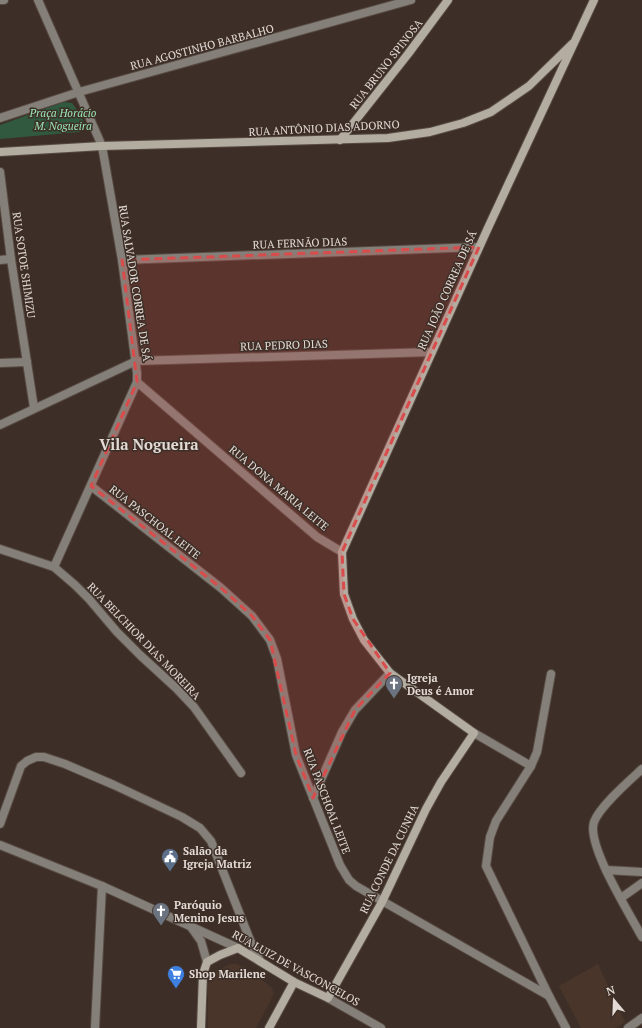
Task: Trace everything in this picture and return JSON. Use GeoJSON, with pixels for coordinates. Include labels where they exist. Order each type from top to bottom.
{"type":"FeatureCollection","features":[{"type":"Feature","properties":{"kind":"street","name":"RUA SALVADOR CORREA DE SÁ"},"geometry":{"type":"LineString","coordinates":[[38,0],[102,146],[122,260],[136,361],[137,382],[54,567]]}},
{"type":"Feature","properties":{"kind":"street","name":"RUA AGOSTINHO BARBALHO"},"geometry":{"type":"LineString","coordinates":[[0,118],[79,92],[411,0]]}},
{"type":"Feature","properties":{"kind":"street","name":"RUA BRUNO SPINOSA"},"geometry":{"type":"LineString","coordinates":[[340,140],[408,54],[448,0]]}},
{"type":"Feature","properties":{"kind":"street","name":"RUA ANTÔNIO DIAS ADORNO"},"geometry":{"type":"LineString","coordinates":[[0,152],[102,146],[388,138],[430,132],[491,112],[529,86],[577,39],[594,0]]}},
{"type":"Feature","properties":{"kind":"street","name":"RUA JOÃO CORREA DE SÁ"},"geometry":{"type":"LineString","coordinates":[[342,552],[479,247],[577,39]]}},
{"type":"Feature","properties":{"kind":"street","name":"RUA SOTOE SHIMIZU"},"geometry":{"type":"LineString","coordinates":[[0,172],[11,259],[34,408]]}},
{"type":"Feature","properties":{"kind":"street","name":"RUA FERNÃO DIAS"},"geometry":{"type":"LineString","coordinates":[[122,260],[479,247]]}},
{"type":"Feature","properties":{"kind":"street"},"geometry":{"type":"LineString","coordinates":[[0,260],[11,259]]}},
{"type":"Feature","properties":{"kind":"street","name":"RUA PEDRO DIAS"},"geometry":{"type":"LineString","coordinates":[[136,361],[432,352]]}},
{"type":"Feature","properties":{"kind":"street"},"geometry":{"type":"LineString","coordinates":[[0,425],[136,361]]}},
{"type":"Feature","properties":{"kind":"street"},"geometry":{"type":"LineString","coordinates":[[0,363],[27,362]]}},
{"type":"Feature","properties":{"kind":"street","name":"RUA DONA MARIA LEITE"},"geometry":{"type":"LineString","coordinates":[[137,382],[317,537],[342,552]]}},
{"type":"Feature","properties":{"kind":"street","name":"RUA PASCHOAL LEITE"},"geometry":{"type":"LineString","coordinates":[[91,486],[221,588],[252,616],[270,640],[276,659],[296,755],[340,865],[349,880],[382,902],[549,996]]}},
{"type":"Feature","properties":{"kind":"street"},"geometry":{"type":"LineString","coordinates":[[0,549],[54,567]]}},
{"type":"Feature","properties":{"kind":"street"},"geometry":{"type":"LineString","coordinates":[[342,552],[344,594],[352,619],[364,640],[390,673],[474,733],[531,766]]}},
{"type":"Feature","properties":{"kind":"street","name":"RUA BELCHIOR DIAS MOREIRA"},"geometry":{"type":"LineString","coordinates":[[54,567],[89,599],[117,632],[200,714],[242,773]]}},
{"type":"Feature","properties":{"kind":"street"},"geometry":{"type":"LineString","coordinates":[[314,798],[342,732],[355,710],[390,673]]}},
{"type":"Feature","properties":{"kind":"street"},"geometry":{"type":"LineString","coordinates":[[551,674],[537,752],[531,766],[496,821],[490,837],[486,866],[566,1028]]}},
{"type":"Feature","properties":{"kind":"street","name":"RUA CONDE DA CUNHA"},"geometry":{"type":"LineString","coordinates":[[328,998],[382,902],[426,809],[441,782],[474,733]]}},
{"type":"Feature","properties":{"kind":"street"},"geometry":{"type":"LineString","coordinates":[[0,824],[21,766],[31,758],[44,757],[65,764],[128,791],[182,817],[200,828],[211,841],[250,940],[260,961]]}},
{"type":"Feature","properties":{"kind":"street"},"geometry":{"type":"LineString","coordinates":[[642,769],[602,808],[594,822],[593,838],[596,849],[606,870],[642,937]]}},
{"type":"Feature","properties":{"kind":"street","name":"RUA LUIZ DE VASCONCELOS"},"geometry":{"type":"LineString","coordinates":[[0,845],[102,886],[238,948],[294,982],[328,998],[381,1028]]}},
{"type":"Feature","properties":{"kind":"street"},"geometry":{"type":"LineString","coordinates":[[606,870],[642,872]]}},
{"type":"Feature","properties":{"kind":"street"},"geometry":{"type":"LineString","coordinates":[[621,898],[642,883]]}},
{"type":"Feature","properties":{"kind":"street"},"geometry":{"type":"LineString","coordinates":[[95,1028],[102,886]]}},
{"type":"Feature","properties":{"kind":"street"},"geometry":{"type":"LineString","coordinates":[[191,926],[201,941],[207,962],[203,974],[201,1028]]}},
{"type":"Feature","properties":{"kind":"street"},"geometry":{"type":"LineString","coordinates":[[207,962],[238,948]]}},
{"type":"Feature","properties":{"kind":"street"},"geometry":{"type":"LineString","coordinates":[[269,1028],[294,982]]}},
{"type":"Feature","properties":{"kind":"street"},"geometry":{"type":"LineString","coordinates":[[628,1028],[642,1018]]}},
{"type":"Feature","properties":{"kind":"highlighted area"},"geometry":{"type":"Polygon","coordinates":[[[479,247],[342,552],[344,594],[353,619],[390,673],[355,710],[313,798],[296,755],[270,640],[252,616],[221,588],[91,486],[137,382],[122,260],[479,247]]]}},
{"type":"Feature","properties":{"kind":"shaded area"},"geometry":{"type":"Polygon","coordinates":[[[230,964],[237,964],[253,972],[272,988],[274,994],[256,1028],[208,1028],[209,975],[230,964]]]}},
{"type":"Feature","properties":{"kind":"shaded area"},"geometry":{"type":"Polygon","coordinates":[[[598,964],[625,1022],[615,1028],[581,1028],[559,986],[598,964]]]}},
{"type":"Feature","properties":{"kind":"green space","name":"Praça Horácio M. Nogueira"},"geometry":{"type":"Polygon","coordinates":[[[64,102],[72,103],[82,117],[85,128],[79,132],[0,139],[0,125],[64,102]]]}},
{"type":"Feature","properties":{"kind":"place","name":"Igreja Deus é Amor"},"geometry":{"type":"Point","coordinates":[394,699]}},
{"type":"Feature","properties":{"kind":"place","name":"Salão da Igreja Matriz"},"geometry":{"type":"Point","coordinates":[170,872]}},
{"type":"Feature","properties":{"kind":"place","name":"Paróquio Menino Jesus"},"geometry":{"type":"Point","coordinates":[161,926]}},
{"type":"Feature","properties":{"kind":"place","name":"Shop Marilene"},"geometry":{"type":"Point","coordinates":[176,989]}},
{"type":"Feature","properties":{"kind":"district","name":"Vila Nogueira"},"geometry":{"type":"Point","coordinates":[149,444]}}]}
